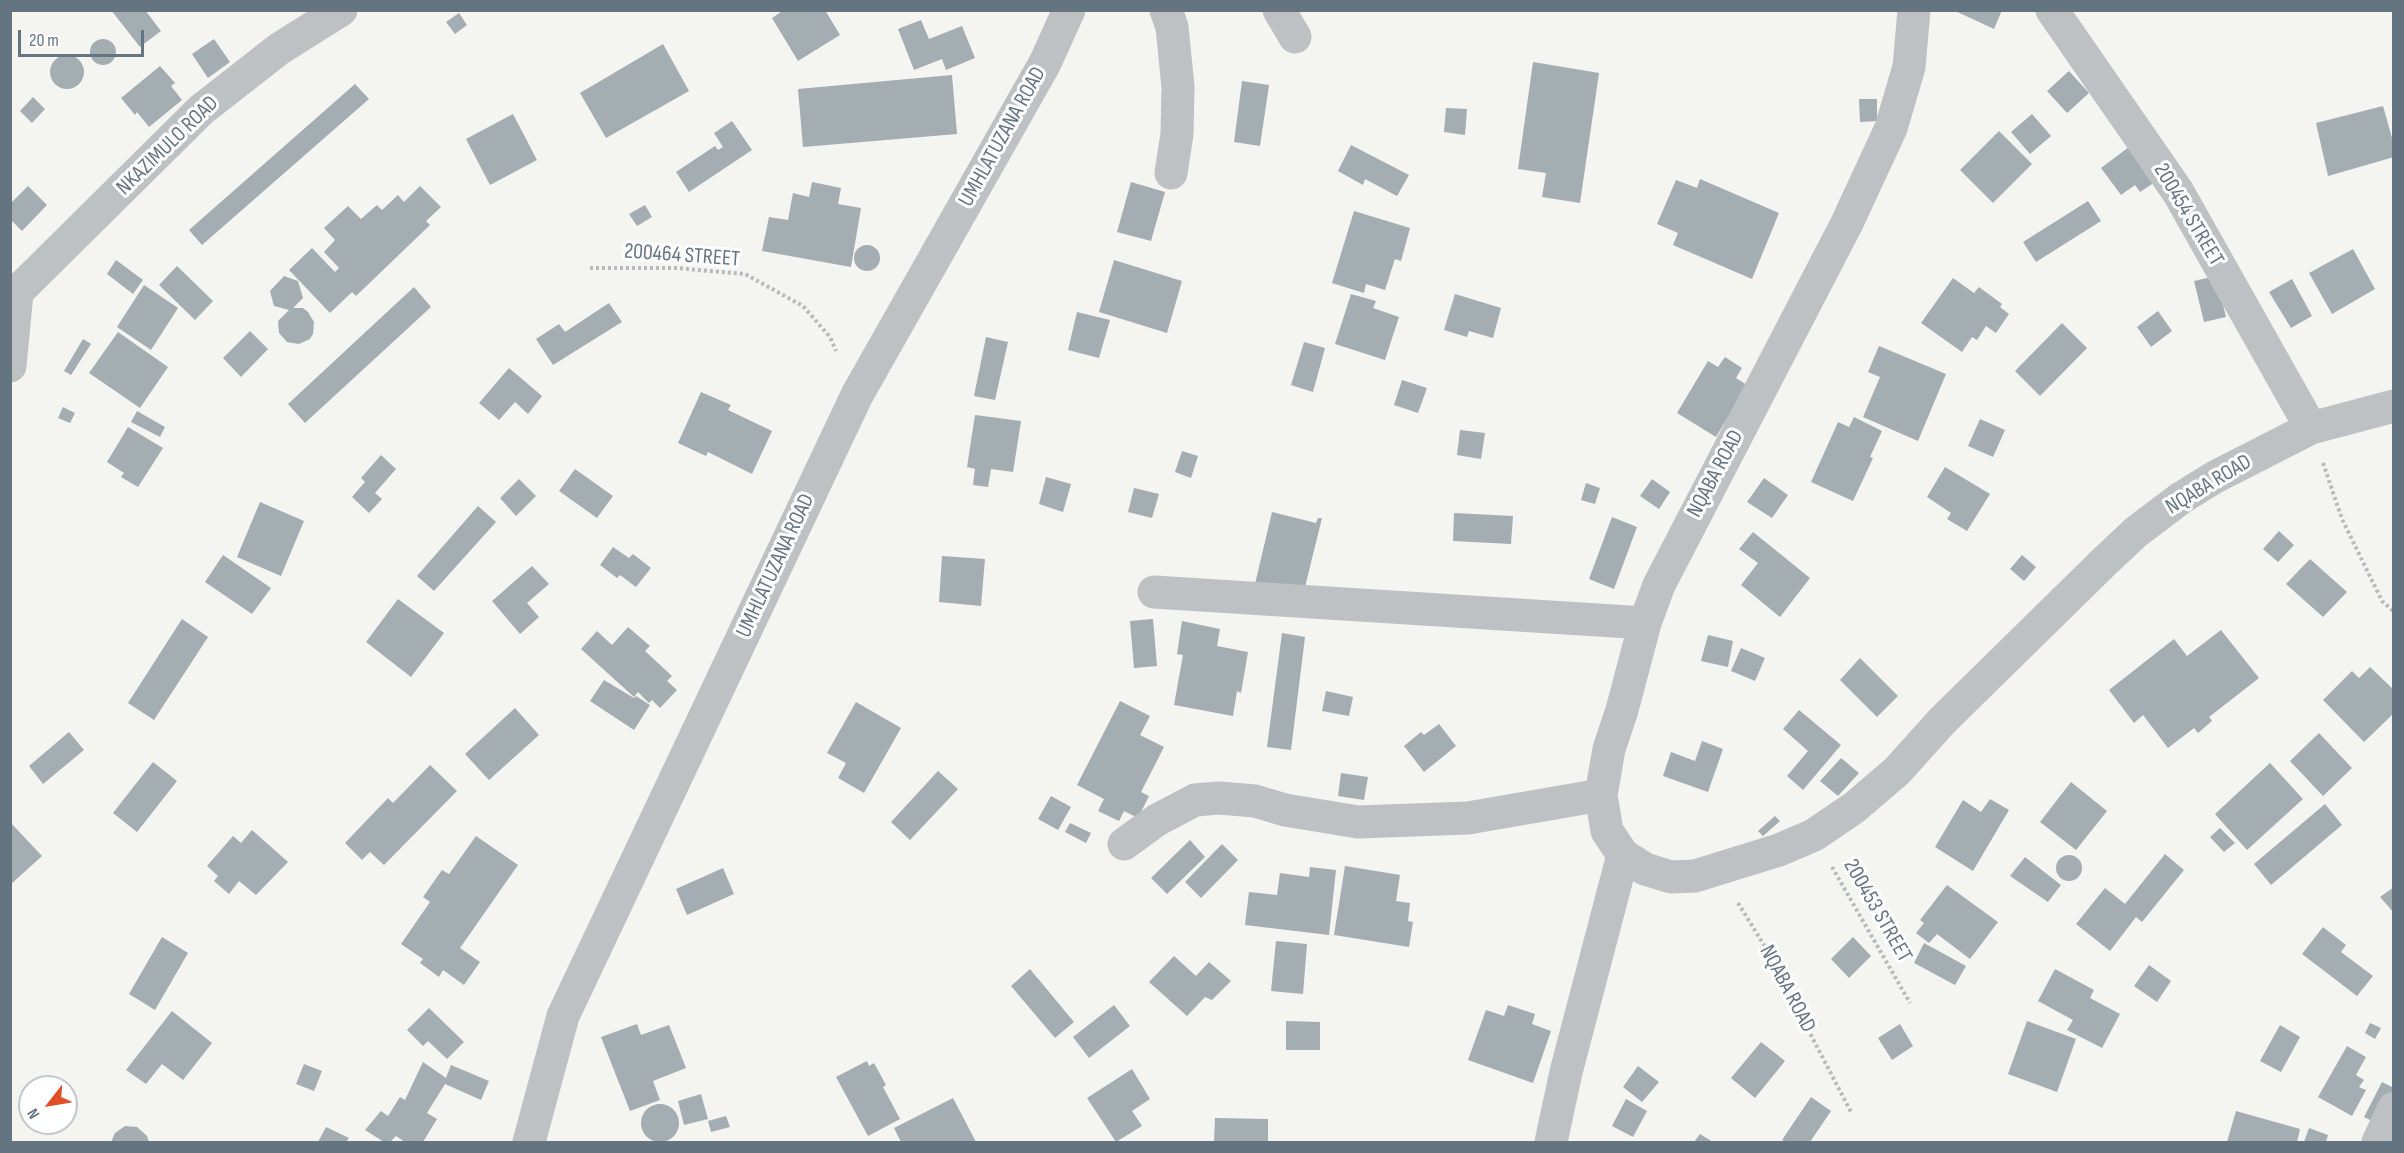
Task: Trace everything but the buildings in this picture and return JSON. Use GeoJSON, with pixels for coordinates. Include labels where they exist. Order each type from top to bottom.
{"type":"FeatureCollection","features":[{"type":"Feature","properties":{"kind":"street","name":"NKAZIMULO ROAD"},"geometry":{"type":"LineString","coordinates":[[14,296],[201,110],[279,50],[341,10]]}},
{"type":"Feature","properties":{"kind":"street","name":"UMHLATUZANA ROAD"},"geometry":{"type":"LineString","coordinates":[[530,1143],[563,1016],[857,395],[1045,63],[1069,10]]}},
{"type":"Feature","properties":{"kind":"street"},"geometry":{"type":"LineString","coordinates":[[1166,10],[1172,27],[1178,87],[1177,134],[1172,173]]}},
{"type":"Feature","properties":{"kind":"street","name":"NQABA ROAD"},"geometry":{"type":"LineString","coordinates":[[1914,10],[1909,67],[1891,128],[1847,223],[1664,575],[1645,623],[1609,749],[1600,795],[1607,831],[1623,855],[1645,869],[1671,877],[1695,876],[1779,850],[1814,835],[1855,807],[1897,771],[1942,721],[2136,532],[2181,498],[2215,477],[2312,428],[2394,406]]}},
{"type":"Feature","properties":{"kind":"street","name":"200454 STREET"},"geometry":{"type":"LineString","coordinates":[[2052,10],[2178,192],[2312,428]]}},
{"type":"Feature","properties":{"kind":"street"},"geometry":{"type":"LineString","coordinates":[[10,366],[14,296]]}},
{"type":"Feature","properties":{"kind":"street"},"geometry":{"type":"LineString","coordinates":[[1154,592],[1645,623]]}},
{"type":"Feature","properties":{"kind":"street"},"geometry":{"type":"LineString","coordinates":[[1124,844],[1157,820],[1196,800],[1219,798],[1255,801],[1285,810],[1358,822],[1468,818],[1600,795]]}},
{"type":"Feature","properties":{"kind":"street"},"geometry":{"type":"LineString","coordinates":[[1551,1143],[1566,1072],[1623,855]]}},
{"type":"Feature","properties":{"kind":"street"},"geometry":{"type":"LineString","coordinates":[[2378,1143],[2394,1108]]}},
{"type":"Feature","properties":{"kind":"path","name":"200464 STREET"},"geometry":{"type":"LineString","coordinates":[[590,268],[676,268],[745,274],[803,306],[830,337],[857,395]]}},
{"type":"Feature","properties":{"kind":"path"},"geometry":{"type":"LineString","coordinates":[[2312,428],[2342,519],[2382,601],[2394,612]]}},
{"type":"Feature","properties":{"kind":"path","name":"200453 STREET"},"geometry":{"type":"LineString","coordinates":[[1814,835],[1910,1003]]}},
{"type":"Feature","properties":{"kind":"path","name":"NQABA ROAD"},"geometry":{"type":"LineString","coordinates":[[1716,870],[1764,945],[1851,1112]]}}]}
